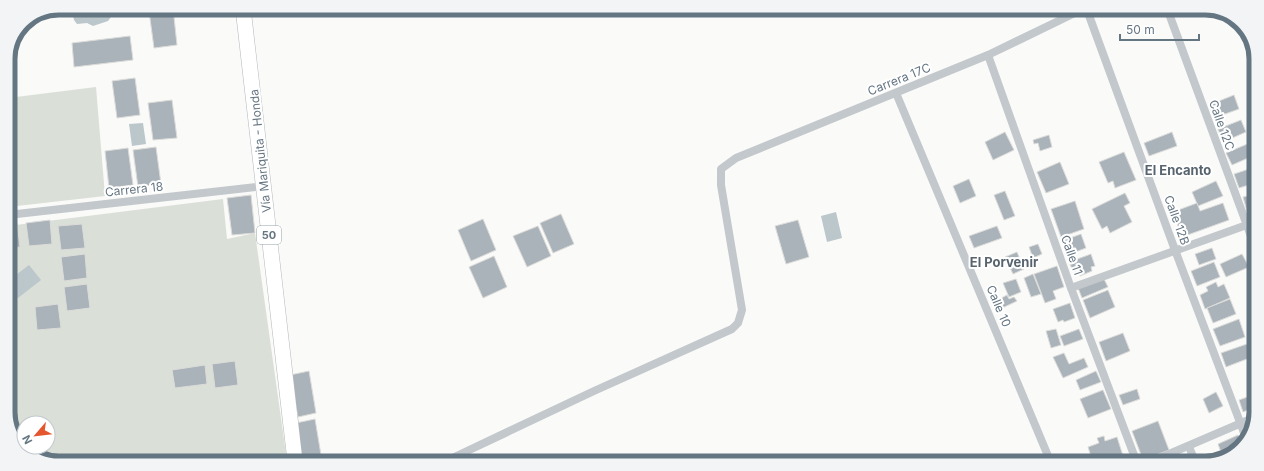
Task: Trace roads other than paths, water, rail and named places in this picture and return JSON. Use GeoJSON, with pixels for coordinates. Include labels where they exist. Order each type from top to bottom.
{"type":"FeatureCollection","features":[{"type":"Feature","properties":{"kind":"highway","name":"Vía Mariquita - Honda"},"geometry":{"type":"LineString","coordinates":[[244,15],[294,456]]}},
{"type":"Feature","properties":{"kind":"street","name":"Carrera 17C"},"geometry":{"type":"LineString","coordinates":[[457,456],[594,391],[702,344],[732,329],[738,323],[742,310],[721,185],[721,169],[725,165],[736,158],[988,55],[1071,15]]}},
{"type":"Feature","properties":{"kind":"street","name":"Calle 12B"},"geometry":{"type":"LineString","coordinates":[[1089,15],[1244,433]]}},
{"type":"Feature","properties":{"kind":"street","name":"Calle 12C"},"geometry":{"type":"LineString","coordinates":[[1169,15],[1249,233]]}},
{"type":"Feature","properties":{"kind":"street","name":"Calle 11"},"geometry":{"type":"LineString","coordinates":[[988,55],[1071,288],[1134,456]]}},
{"type":"Feature","properties":{"kind":"street","name":"Calle 10"},"geometry":{"type":"LineString","coordinates":[[896,93],[1048,456]]}},
{"type":"Feature","properties":{"kind":"street","name":"Carrera 18"},"geometry":{"type":"LineString","coordinates":[[15,214],[264,186]]}},
{"type":"Feature","properties":{"kind":"street"},"geometry":{"type":"LineString","coordinates":[[1071,288],[1249,224]]}},
{"type":"Feature","properties":{"kind":"street"},"geometry":{"type":"LineString","coordinates":[[1166,456],[1248,420]]}},
{"type":"Feature","properties":{"kind":"street"},"geometry":{"type":"LineString","coordinates":[[1189,447],[1193,456]]}},
{"type":"Feature","properties":{"kind":"district","name":"El Encanto"},"geometry":{"type":"Point","coordinates":[1178,170]}},
{"type":"Feature","properties":{"kind":"district","name":"El Porvenir"},"geometry":{"type":"Point","coordinates":[1004,262]}}]}
